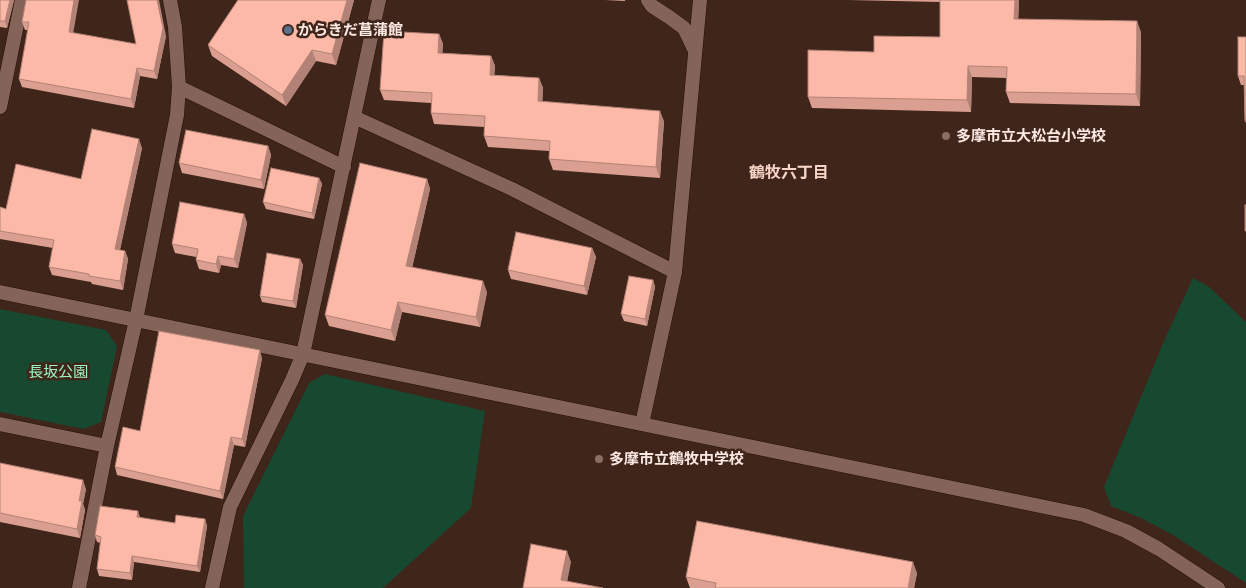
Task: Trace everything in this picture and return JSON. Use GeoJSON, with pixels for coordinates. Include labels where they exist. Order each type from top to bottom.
{"type":"FeatureCollection","features":[{"type":"Feature","properties":{"kind":"street"},"geometry":{"type":"LineString","coordinates":[[0,107],[22,0]]}},
{"type":"Feature","properties":{"kind":"street"},"geometry":{"type":"LineString","coordinates":[[79,588],[178,115],[179,87],[175,27],[170,0]]}},
{"type":"Feature","properties":{"kind":"street"},"geometry":{"type":"LineString","coordinates":[[212,588],[230,507],[303,354],[379,0]]}},
{"type":"Feature","properties":{"kind":"street"},"geometry":{"type":"LineString","coordinates":[[648,0],[652,6],[684,28],[696,51]]}},
{"type":"Feature","properties":{"kind":"street"},"geometry":{"type":"LineString","coordinates":[[642,424],[675,272],[700,0]]}},
{"type":"Feature","properties":{"kind":"street"},"geometry":{"type":"LineString","coordinates":[[179,87],[344,167]]}},
{"type":"Feature","properties":{"kind":"street"},"geometry":{"type":"LineString","coordinates":[[354,117],[512,189],[675,272]]}},
{"type":"Feature","properties":{"kind":"street"},"geometry":{"type":"LineString","coordinates":[[0,292],[1084,516],[1126,531],[1159,548],[1218,588]]}},
{"type":"Feature","properties":{"kind":"street"},"geometry":{"type":"LineString","coordinates":[[0,424],[108,446]]}},
{"type":"Feature","properties":{"kind":"green space"},"geometry":{"type":"Polygon","coordinates":[[[1193,278],[1209,287],[1246,322],[1246,583],[1173,535],[1141,518],[1111,506],[1104,487],[1164,341],[1193,278]]]}},
{"type":"Feature","properties":{"kind":"green space","name":"長坂公園"},"geometry":{"type":"Polygon","coordinates":[[[0,309],[106,330],[117,346],[101,422],[84,429],[0,412],[0,309]]]}},
{"type":"Feature","properties":{"kind":"green space"},"geometry":{"type":"Polygon","coordinates":[[[325,374],[485,411],[471,508],[383,588],[244,588],[243,516],[309,383],[325,374]]]}},
{"type":"Feature","properties":{"kind":"building"},"geometry":{"type":"Polygon","coordinates":[[[0,0],[10,0],[5,21],[0,21],[0,0]]]}},
{"type":"Feature","properties":{"kind":"building"},"geometry":{"type":"Polygon","coordinates":[[[26,0],[74,0],[69,32],[136,44],[127,0],[157,0],[163,28],[154,71],[137,68],[131,99],[19,79],[29,22],[22,22],[26,0]]]}},
{"type":"Feature","properties":{"kind":"building","name":"からきだ菖蒲館"},"geometry":{"type":"Polygon","coordinates":[[[238,0],[347,0],[332,54],[312,50],[282,95],[208,45],[238,0]]]}},
{"type":"Feature","properties":{"kind":"building"},"geometry":{"type":"Polygon","coordinates":[[[940,0],[1015,0],[1014,19],[1137,21],[1136,94],[1006,92],[1007,67],[968,66],[967,100],[808,97],[808,50],[874,52],[874,36],[940,37],[940,0]]]}},
{"type":"Feature","properties":{"kind":"building"},"geometry":{"type":"Polygon","coordinates":[[[384,31],[439,34],[438,53],[491,56],[490,75],[539,78],[538,101],[660,111],[656,167],[549,159],[550,141],[484,136],[485,116],[431,113],[432,93],[380,90],[384,31]]]}},
{"type":"Feature","properties":{"kind":"building"},"geometry":{"type":"Polygon","coordinates":[[[1238,37],[1246,37],[1246,121],[1244,76],[1238,76],[1238,37]]]}},
{"type":"Feature","properties":{"kind":"building"},"geometry":{"type":"Polygon","coordinates":[[[92,129],[139,139],[115,249],[125,251],[120,281],[49,267],[54,240],[0,231],[0,207],[6,209],[16,164],[81,179],[92,129]]]}},
{"type":"Feature","properties":{"kind":"building"},"geometry":{"type":"Polygon","coordinates":[[[186,130],[268,146],[261,180],[179,163],[186,130]]]}},
{"type":"Feature","properties":{"kind":"building"},"geometry":{"type":"Polygon","coordinates":[[[360,163],[427,179],[406,266],[483,281],[476,317],[398,302],[391,330],[325,315],[360,163]]]}},
{"type":"Feature","properties":{"kind":"building"},"geometry":{"type":"Polygon","coordinates":[[[271,168],[319,178],[312,213],[263,202],[271,168]]]}},
{"type":"Feature","properties":{"kind":"building"},"geometry":{"type":"Polygon","coordinates":[[[180,202],[244,214],[234,259],[218,256],[216,264],[196,260],[198,249],[172,244],[180,202]]]}},
{"type":"Feature","properties":{"kind":"building"},"geometry":{"type":"Polygon","coordinates":[[[1246,205],[1246,231],[1245,231],[1246,205]]]}},
{"type":"Feature","properties":{"kind":"building"},"geometry":{"type":"Polygon","coordinates":[[[516,232],[592,248],[584,286],[508,270],[516,232]]]}},
{"type":"Feature","properties":{"kind":"building"},"geometry":{"type":"Polygon","coordinates":[[[267,253],[300,259],[293,301],[260,296],[267,253]]]}},
{"type":"Feature","properties":{"kind":"building"},"geometry":{"type":"Polygon","coordinates":[[[629,276],[653,280],[645,319],[621,314],[629,276]]]}},
{"type":"Feature","properties":{"kind":"building"},"geometry":{"type":"Polygon","coordinates":[[[159,331],[260,350],[242,439],[231,437],[220,491],[115,467],[123,427],[140,431],[159,331]]]}},
{"type":"Feature","properties":{"kind":"building"},"geometry":{"type":"Polygon","coordinates":[[[0,463],[83,480],[79,501],[82,501],[77,529],[0,513],[0,463]]]}},
{"type":"Feature","properties":{"kind":"building"},"geometry":{"type":"Polygon","coordinates":[[[100,506],[138,511],[137,517],[175,523],[176,515],[205,519],[197,566],[132,556],[130,573],[97,569],[101,537],[95,535],[100,506]]]}},
{"type":"Feature","properties":{"kind":"building"},"geometry":{"type":"Polygon","coordinates":[[[697,521],[913,562],[908,588],[715,588],[716,583],[686,577],[697,521]]]}},
{"type":"Feature","properties":{"kind":"building"},"geometry":{"type":"Polygon","coordinates":[[[531,544],[567,551],[561,580],[603,588],[523,588],[531,544]]]}},
{"type":"Feature","properties":{"kind":"place","name":"からきだ菖蒲館"},"geometry":{"type":"Point","coordinates":[288,30]}},
{"type":"Feature","properties":{"kind":"place","name":"多摩市立大松台小学校"},"geometry":{"type":"Point","coordinates":[946,136]}},
{"type":"Feature","properties":{"kind":"place","name":"多摩市立鶴牧中学校"},"geometry":{"type":"Point","coordinates":[599,459]}},
{"type":"Feature","properties":{"kind":"district","name":"鶴牧六丁目"},"geometry":{"type":"Point","coordinates":[789,173]}}]}
